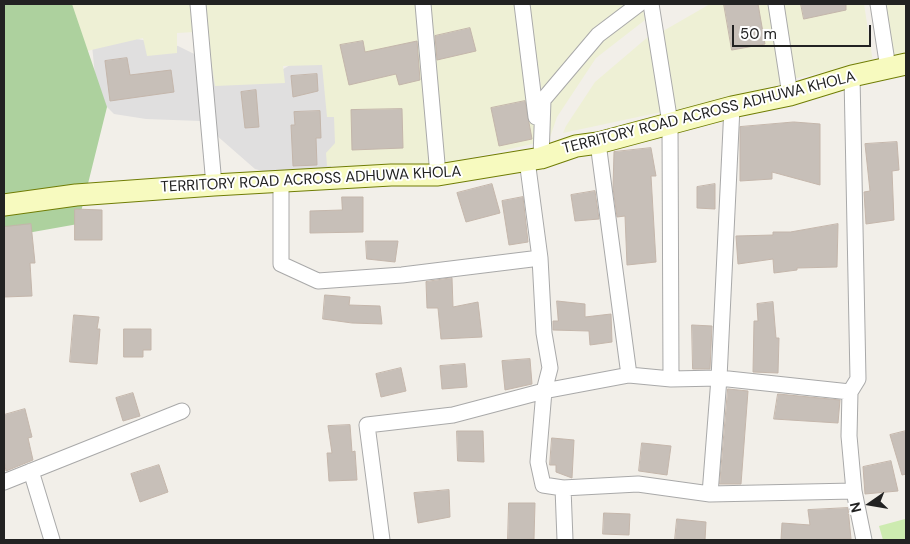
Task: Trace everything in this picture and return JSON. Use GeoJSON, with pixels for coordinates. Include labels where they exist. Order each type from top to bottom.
{"type":"FeatureCollection","features":[{"type":"Feature","properties":{"kind":"street"},"geometry":{"type":"LineString","coordinates":[[198,4],[214,185]]}},
{"type":"Feature","properties":{"kind":"street"},"geometry":{"type":"LineString","coordinates":[[422,4],[438,175]]}},
{"type":"Feature","properties":{"kind":"street"},"geometry":{"type":"LineString","coordinates":[[522,4],[534,159],[544,333],[550,368],[544,391],[538,462],[543,485],[564,488],[638,484],[710,494],[854,491]]}},
{"type":"Feature","properties":{"kind":"street"},"geometry":{"type":"LineString","coordinates":[[534,159],[543,100],[598,35],[639,4]]}},
{"type":"Feature","properties":{"kind":"street"},"geometry":{"type":"LineString","coordinates":[[652,4],[670,123],[671,379]]}},
{"type":"Feature","properties":{"kind":"street"},"geometry":{"type":"LineString","coordinates":[[776,4],[790,95]]}},
{"type":"Feature","properties":{"kind":"street"},"geometry":{"type":"LineString","coordinates":[[878,4],[897,66]]}},
{"type":"Feature","properties":{"kind":"street","name":"TERRITORY ROAD ACROSS ADHUWA KHOLA"},"geometry":{"type":"LineString","coordinates":[[4,205],[76,194],[391,175],[438,175],[534,159],[576,146],[598,143],[732,107],[790,95],[852,76],[897,66]]}},
{"type":"Feature","properties":{"kind":"street"},"geometry":{"type":"LineString","coordinates":[[852,76],[858,379],[850,392],[849,436],[854,491],[864,540]]}},
{"type":"Feature","properties":{"kind":"street"},"geometry":{"type":"LineString","coordinates":[[710,494],[720,378],[732,107]]}},
{"type":"Feature","properties":{"kind":"street"},"geometry":{"type":"LineString","coordinates":[[598,143],[629,375]]}},
{"type":"Feature","properties":{"kind":"street"},"geometry":{"type":"LineString","coordinates":[[281,181],[281,264],[318,280],[402,275],[540,258]]}},
{"type":"Feature","properties":{"kind":"street"},"geometry":{"type":"LineString","coordinates":[[382,540],[367,425],[453,415],[544,391],[629,375],[671,379],[720,378],[850,392]]}},
{"type":"Feature","properties":{"kind":"street"},"geometry":{"type":"LineString","coordinates":[[4,482],[182,411]]}},
{"type":"Feature","properties":{"kind":"street"},"geometry":{"type":"LineString","coordinates":[[31,471],[52,540]]}},
{"type":"Feature","properties":{"kind":"street"},"geometry":{"type":"LineString","coordinates":[[564,488],[565,540]]}},
{"type":"Feature","properties":{"kind":"shaded area"},"geometry":{"type":"Polygon","coordinates":[[[119,36],[178,46],[239,76],[266,79],[290,65],[326,59],[349,140],[324,177],[291,178],[255,169],[200,121],[146,119],[114,114],[97,97],[92,45],[119,36]]]}},
{"type":"Feature","properties":{"kind":"green space"},"geometry":{"type":"Polygon","coordinates":[[[4,4],[72,4],[107,107],[78,224],[16,235],[4,259],[4,4]]]}},
{"type":"Feature","properties":{"kind":"green space"},"geometry":{"type":"Polygon","coordinates":[[[66,4],[191,4],[195,32],[177,33],[177,53],[147,56],[143,38],[74,54],[66,4]]]}},
{"type":"Feature","properties":{"kind":"green space"},"geometry":{"type":"Polygon","coordinates":[[[202,4],[416,4],[432,166],[327,166],[326,153],[335,143],[334,117],[327,117],[322,65],[283,66],[285,83],[215,86],[202,4]]]}},
{"type":"Feature","properties":{"kind":"green space"},"geometry":{"type":"Polygon","coordinates":[[[427,4],[522,4],[541,142],[443,164],[427,4]]]}},
{"type":"Feature","properties":{"kind":"green space"},"geometry":{"type":"Polygon","coordinates":[[[529,4],[642,4],[645,20],[596,58],[557,117],[549,140],[529,4]]]}},
{"type":"Feature","properties":{"kind":"green space"},"geometry":{"type":"Polygon","coordinates":[[[710,4],[772,4],[783,84],[675,110],[658,34],[710,4]]]}},
{"type":"Feature","properties":{"kind":"green space"},"geometry":{"type":"Polygon","coordinates":[[[781,4],[864,4],[873,62],[792,79],[781,4]]]}},
{"type":"Feature","properties":{"kind":"green space"},"geometry":{"type":"Polygon","coordinates":[[[872,4],[906,4],[906,56],[882,61],[872,4]]]}},
{"type":"Feature","properties":{"kind":"green space"},"geometry":{"type":"Polygon","coordinates":[[[649,36],[666,111],[563,133],[595,82],[649,36]]]}},
{"type":"Feature","properties":{"kind":"green space"},"geometry":{"type":"Polygon","coordinates":[[[906,511],[906,540],[883,540],[879,526],[905,519],[906,511]]]}},
{"type":"Feature","properties":{"kind":"building"},"geometry":{"type":"Polygon","coordinates":[[[724,4],[758,4],[765,44],[732,50],[724,4]]]}},
{"type":"Feature","properties":{"kind":"building"},"geometry":{"type":"Polygon","coordinates":[[[801,4],[846,4],[846,10],[804,19],[801,4]]]}},
{"type":"Feature","properties":{"kind":"building"},"geometry":{"type":"Polygon","coordinates":[[[470,28],[476,51],[437,60],[435,36],[470,28]]]}},
{"type":"Feature","properties":{"kind":"building"},"geometry":{"type":"Polygon","coordinates":[[[363,41],[365,52],[417,41],[420,80],[399,85],[396,74],[349,85],[340,45],[363,41]]]}},
{"type":"Feature","properties":{"kind":"building"},"geometry":{"type":"Polygon","coordinates":[[[127,58],[130,75],[171,70],[174,92],[110,101],[105,61],[127,58]]]}},
{"type":"Feature","properties":{"kind":"building"},"geometry":{"type":"Polygon","coordinates":[[[317,74],[318,91],[293,97],[291,76],[317,74]]]}},
{"type":"Feature","properties":{"kind":"building"},"geometry":{"type":"Polygon","coordinates":[[[256,90],[259,127],[245,128],[241,92],[256,90]]]}},
{"type":"Feature","properties":{"kind":"building"},"geometry":{"type":"Polygon","coordinates":[[[525,101],[532,139],[499,146],[491,108],[525,101]]]}},
{"type":"Feature","properties":{"kind":"building"},"geometry":{"type":"Polygon","coordinates":[[[402,109],[403,148],[352,150],[351,110],[402,109]]]}},
{"type":"Feature","properties":{"kind":"building"},"geometry":{"type":"Polygon","coordinates":[[[320,111],[321,138],[316,138],[317,165],[293,166],[291,125],[295,125],[294,112],[320,111]]]}},
{"type":"Feature","properties":{"kind":"building"},"geometry":{"type":"Polygon","coordinates":[[[794,122],[820,124],[820,185],[772,172],[772,179],[740,181],[740,127],[794,122]]]}},
{"type":"Feature","properties":{"kind":"building"},"geometry":{"type":"Polygon","coordinates":[[[897,142],[899,170],[892,171],[894,220],[866,224],[864,192],[870,191],[865,144],[897,142]]]}},
{"type":"Feature","properties":{"kind":"building"},"geometry":{"type":"Polygon","coordinates":[[[651,148],[656,176],[651,176],[656,262],[627,265],[625,216],[617,217],[613,188],[614,152],[651,148]]]}},
{"type":"Feature","properties":{"kind":"building"},"geometry":{"type":"Polygon","coordinates":[[[492,184],[500,213],[466,222],[457,193],[492,184]]]}},
{"type":"Feature","properties":{"kind":"building"},"geometry":{"type":"Polygon","coordinates":[[[715,184],[715,209],[697,208],[697,187],[715,184]]]}},
{"type":"Feature","properties":{"kind":"building"},"geometry":{"type":"Polygon","coordinates":[[[595,191],[599,219],[575,221],[571,195],[595,191]]]}},
{"type":"Feature","properties":{"kind":"building"},"geometry":{"type":"Polygon","coordinates":[[[342,197],[363,197],[363,232],[310,233],[310,211],[342,210],[342,197]]]}},
{"type":"Feature","properties":{"kind":"building"},"geometry":{"type":"Polygon","coordinates":[[[523,197],[528,242],[509,245],[502,201],[523,197]]]}},
{"type":"Feature","properties":{"kind":"building"},"geometry":{"type":"Polygon","coordinates":[[[75,209],[102,210],[102,240],[75,240],[75,209]]]}},
{"type":"Feature","properties":{"kind":"building"},"geometry":{"type":"Polygon","coordinates":[[[31,224],[35,263],[30,263],[32,296],[4,297],[4,227],[31,224]]]}},
{"type":"Feature","properties":{"kind":"building"},"geometry":{"type":"Polygon","coordinates":[[[838,224],[837,267],[797,268],[797,270],[774,273],[773,259],[738,264],[736,236],[773,235],[773,232],[790,232],[838,224]]]}},
{"type":"Feature","properties":{"kind":"building"},"geometry":{"type":"Polygon","coordinates":[[[366,241],[398,241],[395,262],[367,259],[366,241]]]}},
{"type":"Feature","properties":{"kind":"building"},"geometry":{"type":"Polygon","coordinates":[[[452,278],[453,307],[478,302],[482,337],[441,339],[438,308],[427,308],[426,282],[452,278]]]}},
{"type":"Feature","properties":{"kind":"building"},"geometry":{"type":"Polygon","coordinates":[[[325,295],[350,297],[349,305],[380,306],[382,324],[352,323],[323,319],[325,295]]]}},
{"type":"Feature","properties":{"kind":"building"},"geometry":{"type":"Polygon","coordinates":[[[557,301],[585,304],[585,317],[611,314],[612,342],[590,345],[589,331],[553,330],[553,321],[558,321],[557,301]]]}},
{"type":"Feature","properties":{"kind":"building"},"geometry":{"type":"Polygon","coordinates":[[[773,302],[776,338],[779,338],[778,373],[753,372],[754,321],[758,321],[757,304],[773,302]]]}},
{"type":"Feature","properties":{"kind":"building"},"geometry":{"type":"Polygon","coordinates":[[[74,315],[99,317],[97,329],[100,329],[97,364],[70,362],[74,315]]]}},
{"type":"Feature","properties":{"kind":"building"},"geometry":{"type":"Polygon","coordinates":[[[692,325],[712,326],[710,369],[693,369],[692,325]]]}},
{"type":"Feature","properties":{"kind":"building"},"geometry":{"type":"Polygon","coordinates":[[[124,329],[151,329],[151,350],[143,350],[143,357],[124,357],[124,329]]]}},
{"type":"Feature","properties":{"kind":"building"},"geometry":{"type":"Polygon","coordinates":[[[530,359],[532,384],[505,390],[502,361],[530,359]]]}},
{"type":"Feature","properties":{"kind":"building"},"geometry":{"type":"Polygon","coordinates":[[[465,364],[467,387],[442,389],[440,366],[465,364]]]}},
{"type":"Feature","properties":{"kind":"building"},"geometry":{"type":"Polygon","coordinates":[[[401,368],[406,391],[381,397],[376,374],[401,368]]]}},
{"type":"Feature","properties":{"kind":"building"},"geometry":{"type":"Polygon","coordinates":[[[728,389],[748,391],[741,484],[720,484],[728,389]]]}},
{"type":"Feature","properties":{"kind":"building"},"geometry":{"type":"Polygon","coordinates":[[[133,393],[140,416],[123,421],[116,398],[133,393]]]}},
{"type":"Feature","properties":{"kind":"building"},"geometry":{"type":"Polygon","coordinates":[[[778,394],[840,400],[838,423],[774,419],[778,394]]]}},
{"type":"Feature","properties":{"kind":"building"},"geometry":{"type":"Polygon","coordinates":[[[25,409],[32,437],[28,438],[33,460],[6,471],[4,460],[4,415],[25,409]]]}},
{"type":"Feature","properties":{"kind":"building"},"geometry":{"type":"Polygon","coordinates":[[[350,425],[352,452],[355,451],[357,480],[329,481],[327,453],[332,453],[328,426],[350,425]]]}},
{"type":"Feature","properties":{"kind":"building"},"geometry":{"type":"Polygon","coordinates":[[[457,431],[483,431],[484,462],[458,461],[457,431]]]}},
{"type":"Feature","properties":{"kind":"building"},"geometry":{"type":"Polygon","coordinates":[[[906,431],[906,474],[902,475],[890,435],[906,431]]]}},
{"type":"Feature","properties":{"kind":"building"},"geometry":{"type":"Polygon","coordinates":[[[552,438],[574,440],[572,478],[556,472],[556,465],[550,465],[552,438]]]}},
{"type":"Feature","properties":{"kind":"building"},"geometry":{"type":"Polygon","coordinates":[[[642,443],[671,446],[667,475],[639,471],[642,443]]]}},
{"type":"Feature","properties":{"kind":"building"},"geometry":{"type":"Polygon","coordinates":[[[891,461],[898,491],[865,494],[863,467],[891,461]]]}},
{"type":"Feature","properties":{"kind":"building"},"geometry":{"type":"Polygon","coordinates":[[[159,465],[168,492],[140,502],[131,474],[159,465]]]}},
{"type":"Feature","properties":{"kind":"building"},"geometry":{"type":"Polygon","coordinates":[[[449,490],[450,517],[418,523],[414,493],[449,490]]]}},
{"type":"Feature","properties":{"kind":"building"},"geometry":{"type":"Polygon","coordinates":[[[509,503],[535,503],[534,539],[508,540],[509,503]]]}},
{"type":"Feature","properties":{"kind":"building"},"geometry":{"type":"Polygon","coordinates":[[[848,508],[851,539],[781,540],[782,523],[810,525],[808,510],[848,508]]]}},
{"type":"Feature","properties":{"kind":"building"},"geometry":{"type":"Polygon","coordinates":[[[604,513],[630,514],[629,535],[603,534],[604,513]]]}},
{"type":"Feature","properties":{"kind":"building"},"geometry":{"type":"Polygon","coordinates":[[[677,519],[706,522],[705,540],[675,540],[677,519]]]}}]}
